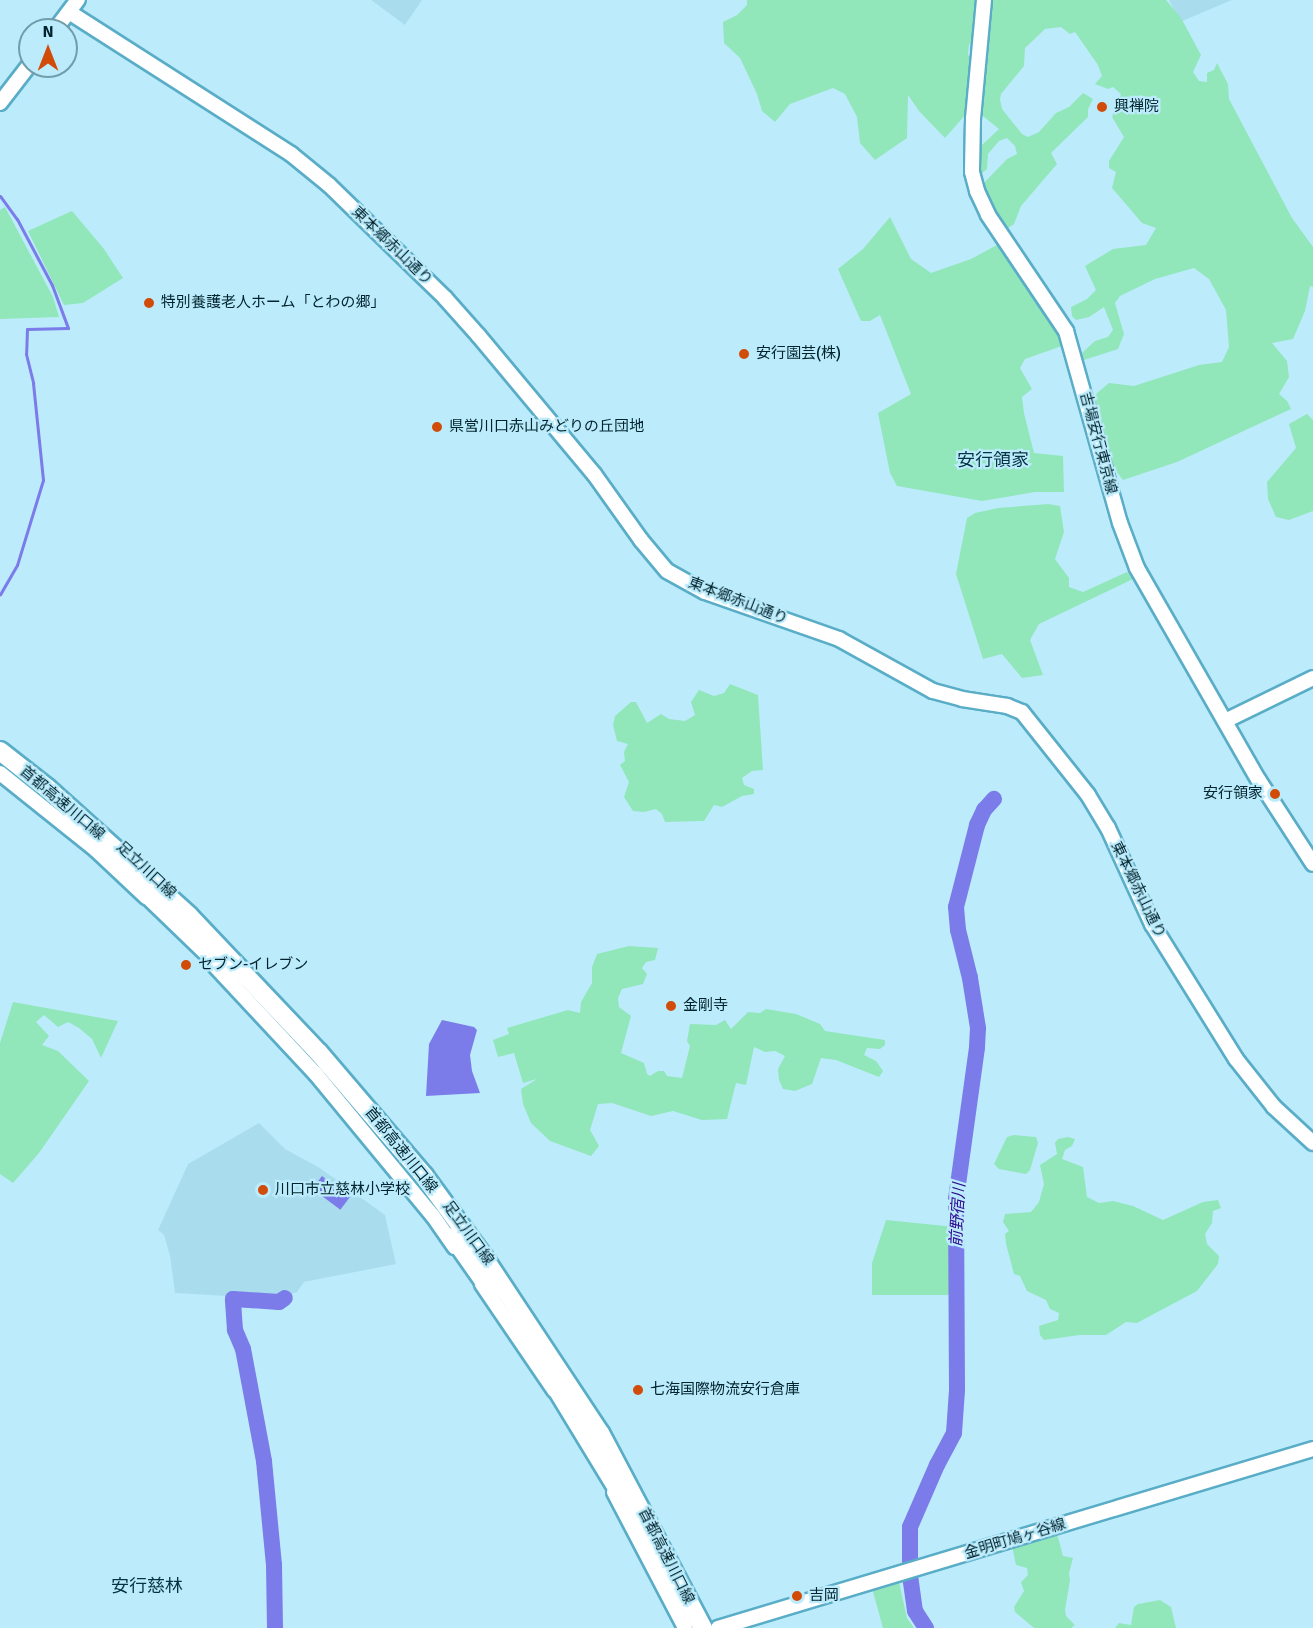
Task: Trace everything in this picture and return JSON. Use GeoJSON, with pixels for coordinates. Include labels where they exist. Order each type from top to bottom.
{"type":"FeatureCollection","features":[{"type":"Feature","properties":{"kind":"highway","name":"首都高速川口線"},"geometry":{"type":"LineString","coordinates":[[0,751],[47,788],[189,916],[319,1053],[424,1176],[484,1258],[600,1433],[703,1628]]}},
{"type":"Feature","properties":{"kind":"highway","name":"首都高速川口線"},"geometry":{"type":"LineString","coordinates":[[0,767],[106,855],[234,979],[313,1064],[426,1199],[531,1347],[567,1404],[626,1504],[687,1628]]}},
{"type":"Feature","properties":{"kind":"main road"},"geometry":{"type":"LineString","coordinates":[[64,18],[78,0]]}},
{"type":"Feature","properties":{"kind":"main road","name":"吉場安行東京線"},"geometry":{"type":"LineString","coordinates":[[984,0],[973,118],[972,172],[977,191],[988,215],[1066,331],[1126,542],[1150,593],[1289,830],[1313,864]]}},
{"type":"Feature","properties":{"kind":"main road","name":"東本郷赤山通り"},"geometry":{"type":"LineString","coordinates":[[69,12],[291,154],[329,185],[445,298],[478,334],[594,474],[641,540],[667,571],[705,592],[839,639],[933,691],[1019,709],[1088,795],[1109,831],[1152,924],[1236,1059],[1274,1107],[1313,1143]]}},
{"type":"Feature","properties":{"kind":"main road"},"geometry":{"type":"LineString","coordinates":[[0,103],[19,78]]}},
{"type":"Feature","properties":{"kind":"main road"},"geometry":{"type":"LineString","coordinates":[[1225,722],[1313,678]]}},
{"type":"Feature","properties":{"kind":"main road","name":"足立川口線"},"geometry":{"type":"LineString","coordinates":[[0,743],[63,795],[159,882],[252,972],[410,1154],[503,1282],[603,1433],[652,1518],[708,1628]]}},
{"type":"Feature","properties":{"kind":"main road","name":"足立川口線"},"geometry":{"type":"LineString","coordinates":[[0,773],[96,850],[234,986],[315,1072],[434,1216],[565,1407],[638,1533],[687,1628]]}},
{"type":"Feature","properties":{"kind":"main road","name":"金明町鳩ヶ谷線"},"geometry":{"type":"LineString","coordinates":[[718,1628],[1313,1449]]}},
{"type":"Feature","properties":{"kind":"shaded area"},"geometry":{"type":"Polygon","coordinates":[[[371,0],[422,0],[405,25],[371,0]]]}},
{"type":"Feature","properties":{"kind":"shaded area"},"geometry":{"type":"Polygon","coordinates":[[[1169,0],[1232,0],[1180,22],[1169,0]]]}},
{"type":"Feature","properties":{"kind":"shaded area"},"geometry":{"type":"Polygon","coordinates":[[[442,1020],[474,1027],[477,1030],[470,1055],[472,1071],[480,1093],[426,1096],[429,1044],[442,1020]]]}},
{"type":"Feature","properties":{"kind":"shaded area","name":"川口市立慈林小学校"},"geometry":{"type":"Polygon","coordinates":[[[259,1123],[285,1149],[320,1168],[385,1215],[396,1264],[304,1282],[297,1292],[279,1299],[175,1293],[170,1256],[164,1235],[158,1230],[188,1164],[259,1123]]]}},
{"type":"Feature","properties":{"kind":"shaded area"},"geometry":{"type":"Polygon","coordinates":[[[322,1176],[350,1197],[340,1210],[312,1189],[322,1176]]]}},
{"type":"Feature","properties":{"kind":"green space"},"geometry":{"type":"Polygon","coordinates":[[[747,0],[976,0],[973,43],[969,44],[968,55],[971,58],[967,113],[945,138],[919,111],[908,95],[907,138],[875,160],[860,143],[857,117],[845,94],[833,88],[790,104],[775,122],[762,111],[757,94],[740,58],[724,43],[723,22],[737,15],[747,5],[747,0]]]}},
{"type":"Feature","properties":{"kind":"green space"},"geometry":{"type":"Polygon","coordinates":[[[990,0],[1166,0],[1181,18],[1201,55],[1193,72],[1199,81],[1207,82],[1207,73],[1214,70],[1217,63],[1228,84],[1229,99],[1292,218],[1313,247],[1313,287],[1310,286],[1305,311],[1293,339],[1272,343],[1287,361],[1289,377],[1279,394],[1287,401],[1291,409],[1177,462],[1123,480],[1113,467],[1096,412],[1096,394],[1109,383],[1134,386],[1199,365],[1222,362],[1229,347],[1226,310],[1209,279],[1194,268],[1155,279],[1120,296],[1115,303],[1124,334],[1118,349],[1084,360],[1082,353],[1095,341],[1108,337],[1113,330],[1104,307],[1089,317],[1076,320],[1072,316],[1071,307],[1087,299],[1096,290],[1085,266],[1113,249],[1146,245],[1156,228],[1142,223],[1112,188],[1116,172],[1109,168],[1109,161],[1124,137],[1112,117],[1121,94],[1113,87],[1108,89],[1095,84],[1102,76],[1098,65],[1075,32],[1070,34],[1061,27],[1045,29],[1025,48],[1024,66],[1001,94],[1002,109],[1022,134],[1028,137],[1039,132],[1056,113],[1069,107],[1083,93],[1093,99],[1088,109],[1088,117],[1051,153],[1057,164],[1021,206],[1014,224],[1008,228],[995,213],[994,206],[986,201],[983,184],[1007,159],[1017,154],[1015,146],[1007,138],[999,141],[988,154],[987,169],[982,173],[976,170],[982,145],[999,129],[983,116],[980,90],[984,85],[990,0]]]}},
{"type":"Feature","properties":{"kind":"green space"},"geometry":{"type":"Polygon","coordinates":[[[5,207],[53,297],[59,317],[0,319],[0,210],[5,207]]]}},
{"type":"Feature","properties":{"kind":"green space"},"geometry":{"type":"Polygon","coordinates":[[[72,211],[104,249],[123,278],[83,303],[64,305],[28,231],[72,211]]]}},
{"type":"Feature","properties":{"kind":"green space"},"geometry":{"type":"Polygon","coordinates":[[[890,217],[911,259],[931,273],[971,259],[997,245],[1026,282],[1052,327],[1059,333],[1062,346],[1025,359],[1020,368],[1032,389],[1022,397],[1034,453],[1063,456],[1064,492],[1035,492],[982,501],[897,486],[890,473],[878,413],[911,394],[880,315],[870,321],[861,321],[838,269],[863,249],[890,217]]]}},
{"type":"Feature","properties":{"kind":"green space"},"geometry":{"type":"Polygon","coordinates":[[[1307,414],[1313,420],[1313,511],[1289,520],[1276,517],[1268,499],[1267,482],[1296,448],[1289,424],[1307,414]]]}},
{"type":"Feature","properties":{"kind":"green space"},"geometry":{"type":"Polygon","coordinates":[[[1048,504],[1060,506],[1064,532],[1055,559],[1069,578],[1069,587],[1083,592],[1127,572],[1133,579],[1039,624],[1030,640],[1043,675],[1022,678],[1002,654],[983,659],[956,574],[967,518],[975,513],[998,508],[1048,504]]]}},
{"type":"Feature","properties":{"kind":"green space"},"geometry":{"type":"Polygon","coordinates":[[[730,684],[758,695],[763,770],[752,771],[742,778],[744,785],[754,789],[754,794],[742,796],[722,807],[714,805],[704,821],[665,822],[662,814],[656,809],[644,812],[633,811],[624,797],[629,782],[620,765],[625,761],[624,752],[628,744],[617,741],[613,725],[615,716],[631,702],[636,702],[647,723],[661,714],[669,719],[685,721],[695,715],[691,702],[699,690],[714,696],[724,693],[730,684]]]}},
{"type":"Feature","properties":{"kind":"green space"},"geometry":{"type":"Polygon","coordinates":[[[629,946],[658,948],[655,960],[646,962],[642,968],[647,974],[643,984],[622,989],[618,998],[619,1007],[631,1016],[621,1053],[644,1063],[647,1074],[650,1076],[658,1071],[664,1071],[667,1076],[682,1078],[690,1046],[687,1041],[690,1024],[716,1025],[725,1020],[731,1029],[748,1012],[760,1013],[766,1009],[796,1014],[820,1024],[825,1031],[885,1040],[885,1045],[880,1049],[867,1048],[864,1055],[876,1061],[883,1071],[879,1077],[836,1060],[821,1058],[812,1084],[795,1091],[783,1089],[778,1069],[785,1056],[775,1051],[765,1052],[754,1047],[746,1085],[736,1083],[727,1119],[702,1120],[673,1111],[651,1116],[612,1103],[598,1104],[590,1130],[599,1146],[591,1156],[550,1141],[531,1123],[523,1104],[521,1089],[537,1079],[523,1083],[514,1053],[498,1057],[493,1040],[509,1034],[507,1028],[568,1010],[580,1013],[581,1002],[592,983],[592,967],[597,954],[629,946]]]}},
{"type":"Feature","properties":{"kind":"green space"},"geometry":{"type":"Polygon","coordinates":[[[13,1002],[118,1021],[101,1058],[92,1039],[79,1028],[68,1022],[58,1027],[44,1015],[36,1022],[49,1036],[42,1045],[58,1051],[89,1081],[39,1153],[13,1183],[0,1174],[0,1043],[13,1002]]]}},
{"type":"Feature","properties":{"kind":"green space"},"geometry":{"type":"Polygon","coordinates":[[[1014,1135],[1036,1137],[1038,1143],[1030,1170],[1026,1174],[999,1169],[994,1164],[1007,1137],[1014,1135]]]}},
{"type":"Feature","properties":{"kind":"green space"},"geometry":{"type":"Polygon","coordinates":[[[1068,1137],[1075,1139],[1072,1146],[1065,1150],[1062,1159],[1083,1167],[1087,1197],[1099,1203],[1113,1201],[1133,1206],[1163,1220],[1203,1202],[1218,1200],[1221,1208],[1213,1211],[1212,1223],[1205,1234],[1207,1244],[1219,1256],[1218,1264],[1197,1291],[1137,1323],[1126,1322],[1106,1335],[1080,1335],[1044,1340],[1040,1335],[1039,1326],[1058,1320],[1059,1313],[1050,1309],[1046,1300],[1027,1291],[1020,1276],[1014,1274],[1006,1244],[1005,1234],[1009,1231],[1003,1222],[1005,1214],[1031,1212],[1039,1202],[1044,1184],[1040,1165],[1057,1154],[1055,1143],[1058,1139],[1068,1137]]]}},
{"type":"Feature","properties":{"kind":"green space"},"geometry":{"type":"Polygon","coordinates":[[[886,1220],[955,1227],[958,1295],[872,1295],[872,1263],[886,1220]]]}},
{"type":"Feature","properties":{"kind":"green space"},"geometry":{"type":"Polygon","coordinates":[[[1054,1533],[1058,1537],[1063,1556],[1073,1558],[1065,1610],[1066,1616],[1075,1625],[1071,1628],[1034,1628],[1015,1612],[1014,1607],[1024,1591],[1021,1582],[1028,1575],[1027,1568],[1016,1565],[1012,1546],[1054,1533]]]}},
{"type":"Feature","properties":{"kind":"green space"},"geometry":{"type":"Polygon","coordinates":[[[899,1582],[907,1618],[914,1628],[883,1628],[872,1588],[899,1582]]]}},
{"type":"Feature","properties":{"kind":"green space"},"geometry":{"type":"Polygon","coordinates":[[[1160,1600],[1171,1607],[1176,1628],[1115,1628],[1119,1623],[1131,1625],[1134,1607],[1138,1604],[1160,1600]]]}},
{"type":"Feature","properties":{"kind":"waterway"},"geometry":{"type":"LineString","coordinates":[[0,196],[17,219],[52,285],[68,328],[27,329],[26,354],[33,383],[43,480],[17,565],[0,595]]}},
{"type":"Feature","properties":{"kind":"waterway","name":"前野宿川"},"geometry":{"type":"LineString","coordinates":[[926,1628],[915,1611],[910,1576],[910,1527],[937,1465],[954,1433],[957,1390],[956,1199],[978,1028],[970,978],[958,930],[956,907],[977,825],[984,810],[994,799]]}},
{"type":"Feature","properties":{"kind":"waterway"},"geometry":{"type":"LineString","coordinates":[[275,1628],[274,1565],[264,1461],[243,1349],[235,1330],[233,1299],[279,1302],[285,1298]]}},
{"type":"Feature","properties":{"kind":"place","name":"興禅院"},"geometry":{"type":"Point","coordinates":[1102,107]}},
{"type":"Feature","properties":{"kind":"place","name":"特別養護老人ホーム「とわの郷」"},"geometry":{"type":"Point","coordinates":[149,303]}},
{"type":"Feature","properties":{"kind":"place","name":"安行園芸(株)"},"geometry":{"type":"Point","coordinates":[744,354]}},
{"type":"Feature","properties":{"kind":"place","name":"県営川口赤山みどりの丘団地"},"geometry":{"type":"Point","coordinates":[437,427]}},
{"type":"Feature","properties":{"kind":"place","name":"安行領家"},"geometry":{"type":"Point","coordinates":[1275,794]}},
{"type":"Feature","properties":{"kind":"place","name":"セブン-イレブン"},"geometry":{"type":"Point","coordinates":[186,965]}},
{"type":"Feature","properties":{"kind":"place","name":"金剛寺"},"geometry":{"type":"Point","coordinates":[671,1006]}},
{"type":"Feature","properties":{"kind":"place","name":"川口市立慈林小学校"},"geometry":{"type":"Point","coordinates":[263,1190]}},
{"type":"Feature","properties":{"kind":"place","name":"七海国際物流安行倉庫"},"geometry":{"type":"Point","coordinates":[638,1390]}},
{"type":"Feature","properties":{"kind":"place","name":"吉岡"},"geometry":{"type":"Point","coordinates":[797,1596]}},
{"type":"Feature","properties":{"kind":"district","name":"安行領家"},"geometry":{"type":"Point","coordinates":[993,460]}},
{"type":"Feature","properties":{"kind":"district","name":"安行慈林"},"geometry":{"type":"Point","coordinates":[147,1586]}}]}
